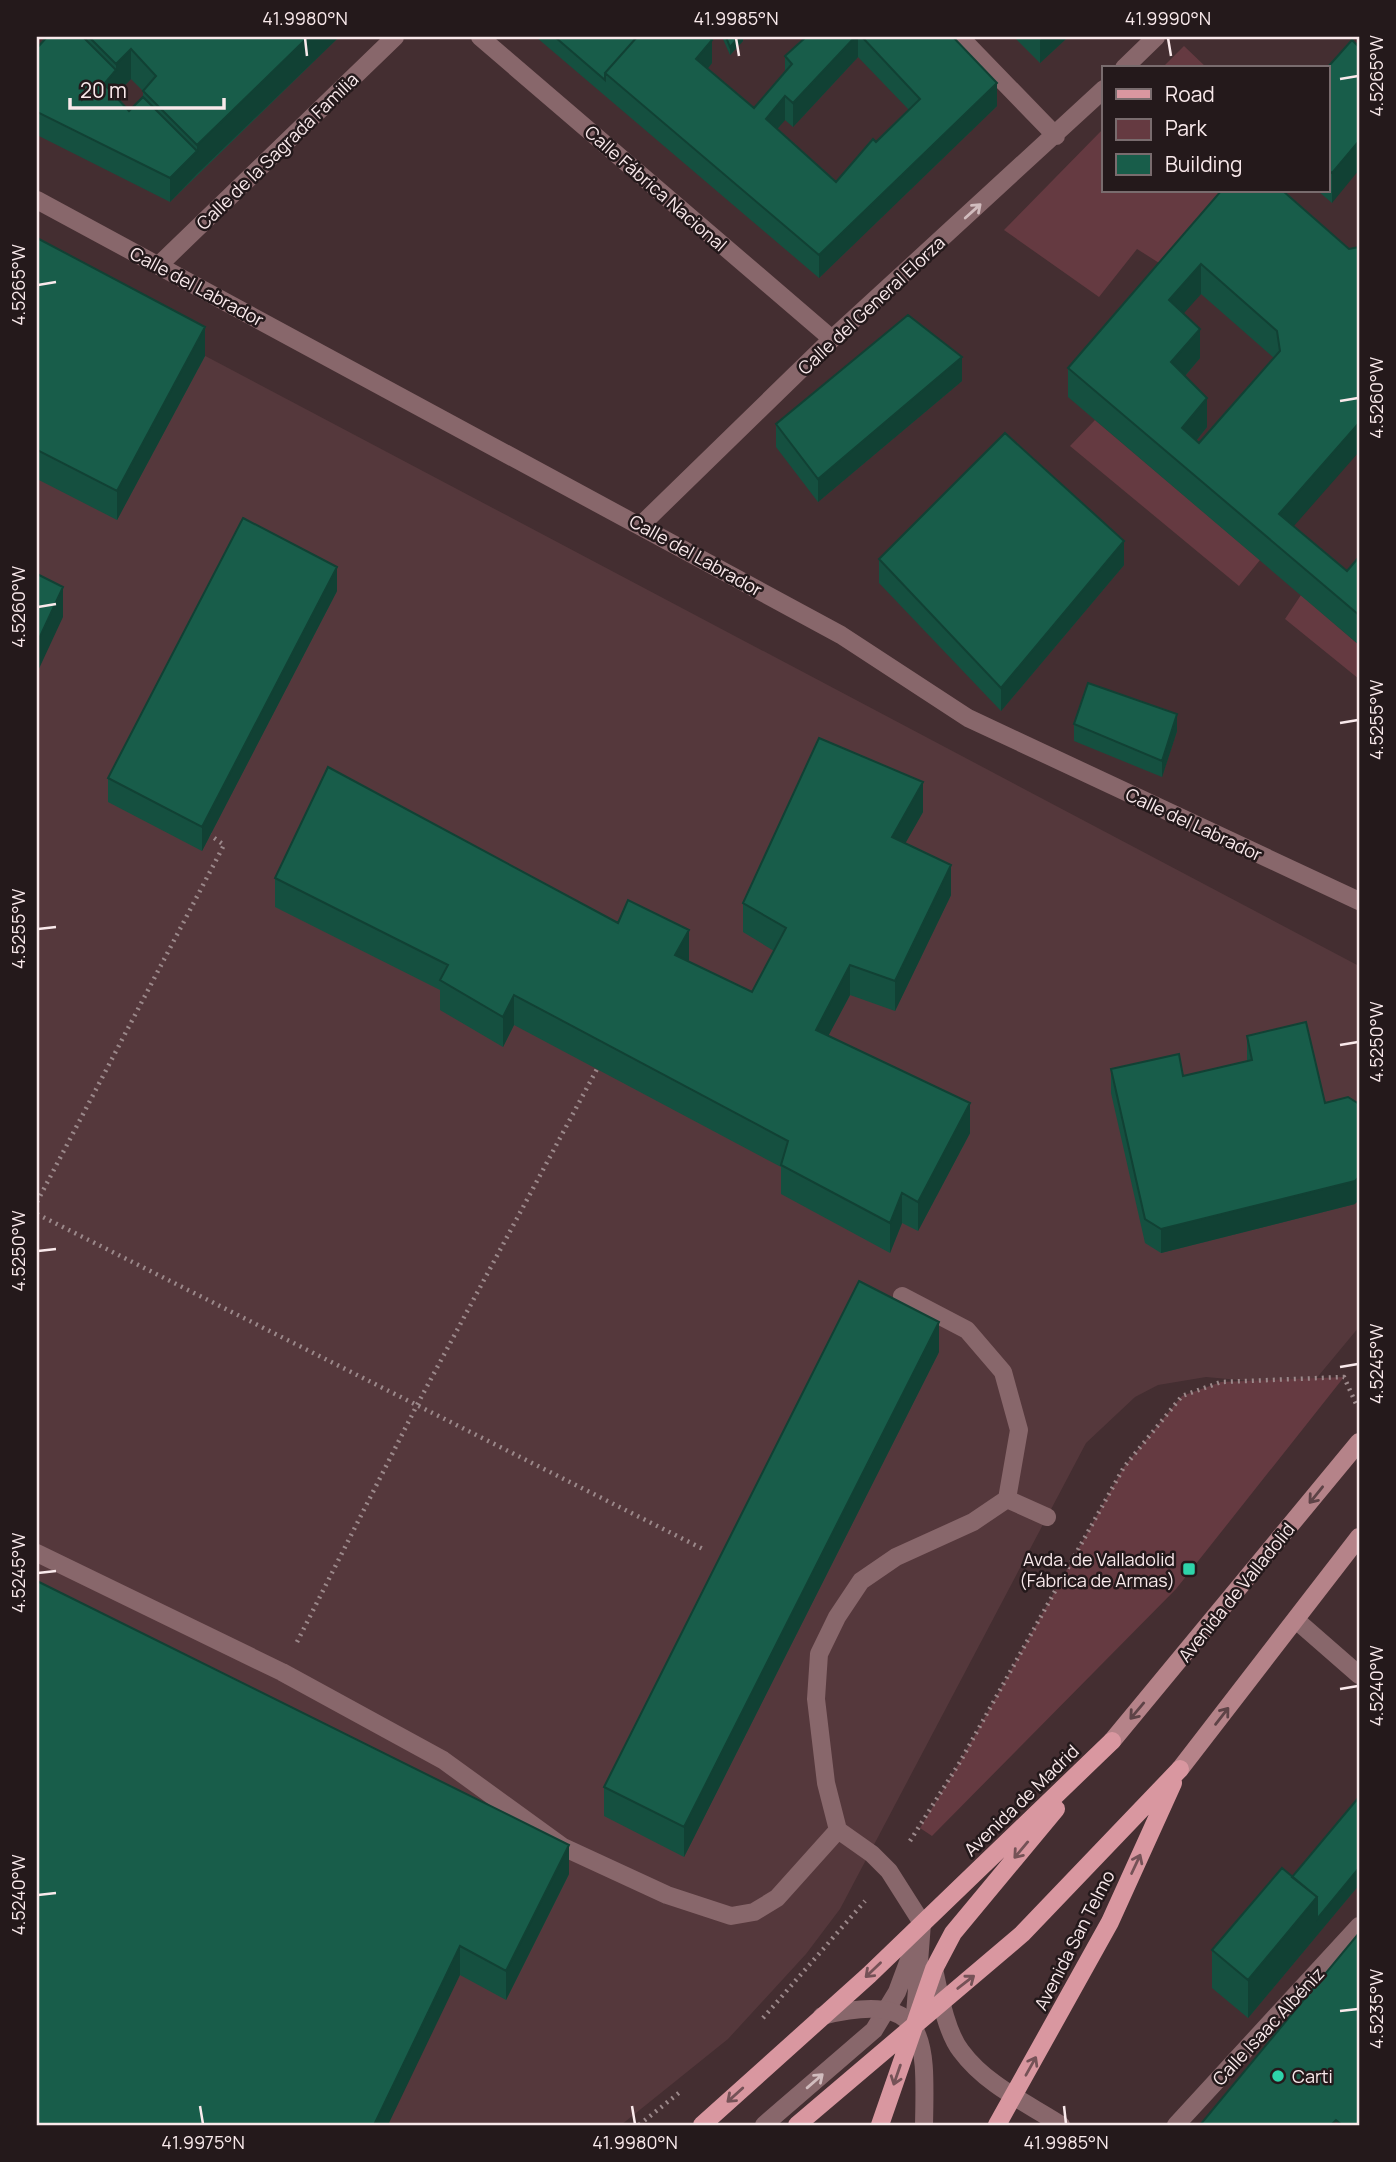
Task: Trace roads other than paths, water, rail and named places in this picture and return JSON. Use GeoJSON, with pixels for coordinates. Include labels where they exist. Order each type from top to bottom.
{"type":"FeatureCollection","features":[{"type":"Feature","properties":{"kind":"main road","name":"Avenida de Valladolid"},"geometry":{"type":"LineString","coordinates":[[1112,1741],[1359,1442]]}},
{"type":"Feature","properties":{"kind":"main road"},"geometry":{"type":"LineString","coordinates":[[1180,1769],[1359,1537]]}},
{"type":"Feature","properties":{"kind":"main road","name":"Avenida de Madrid"},"geometry":{"type":"LineString","coordinates":[[702,2125],[922,1923],[1112,1741]]}},
{"type":"Feature","properties":{"kind":"main road","name":"Avenida de Madrid"},"geometry":{"type":"LineString","coordinates":[[914,2025],[934,1969],[953,1933],[1112,1741]]}},
{"type":"Feature","properties":{"kind":"main road","name":"Avenida de Madrid"},"geometry":{"type":"LineString","coordinates":[[797,2125],[1022,1934],[1180,1769]]}},
{"type":"Feature","properties":{"kind":"main road","name":"Avenida San Telmo"},"geometry":{"type":"LineString","coordinates":[[997,2125],[1110,1922],[1180,1769]]}},
{"type":"Feature","properties":{"kind":"main road"},"geometry":{"type":"LineString","coordinates":[[880,2125],[914,2025]]}},
{"type":"Feature","properties":{"kind":"street","name":"Calle de la Sagrada Familia"},"geometry":{"type":"LineString","coordinates":[[159,265],[396,37]]}},
{"type":"Feature","properties":{"kind":"street","name":"Calle Fábrica Nacional"},"geometry":{"type":"LineString","coordinates":[[480,37],[832,339]]}},
{"type":"Feature","properties":{"kind":"street"},"geometry":{"type":"LineString","coordinates":[[960,37],[1056,136]]}},
{"type":"Feature","properties":{"kind":"street"},"geometry":{"type":"LineString","coordinates":[[1126,66],[1156,37]]}},
{"type":"Feature","properties":{"kind":"street","name":"Calle del General Elorza"},"geometry":{"type":"LineString","coordinates":[[640,525],[832,339],[1102,91]]}},
{"type":"Feature","properties":{"kind":"street","name":"Calle del Labrador"},"geometry":{"type":"LineString","coordinates":[[37,200],[841,635],[968,718],[1359,901]]}},
{"type":"Feature","properties":{"kind":"street"},"geometry":{"type":"LineString","coordinates":[[902,1296],[967,1330],[1003,1372],[1019,1430],[1007,1499],[973,1522],[896,1557],[860,1581],[818,1654],[816,1699],[826,1783],[838,1830],[872,1854],[889,1871],[922,1923],[914,2025],[922,2057],[924,2125]]}},
{"type":"Feature","properties":{"kind":"street"},"geometry":{"type":"LineString","coordinates":[[1007,1499],[1047,1517]]}},
{"type":"Feature","properties":{"kind":"street"},"geometry":{"type":"LineString","coordinates":[[37,1553],[282,1672],[443,1760],[563,1847],[667,1895],[730,1916],[754,1912],[777,1898],[838,1830]]}},
{"type":"Feature","properties":{"kind":"street"},"geometry":{"type":"LineString","coordinates":[[1296,1620],[1359,1675]]}},
{"type":"Feature","properties":{"kind":"street"},"geometry":{"type":"LineString","coordinates":[[764,2125],[874,2030],[901,1982],[922,1923]]}},
{"type":"Feature","properties":{"kind":"street","name":"Calle Isaac Albéniz"},"geometry":{"type":"LineString","coordinates":[[1176,2125],[1359,1926]]}},
{"type":"Feature","properties":{"kind":"street"},"geometry":{"type":"LineString","coordinates":[[934,1969],[941,2002],[960,2050],[993,2082],[1062,2125]]}},
{"type":"Feature","properties":{"kind":"street"},"geometry":{"type":"LineString","coordinates":[[822,2016],[852,2009],[887,2010],[898,2012],[914,2025]]}},
{"type":"Feature","properties":{"kind":"place","name":"Avda. de Valladolid (Fábrica de Armas)"},"geometry":{"type":"Point","coordinates":[1189,1569]}},
{"type":"Feature","properties":{"kind":"place","name":"Carti"},"geometry":{"type":"Point","coordinates":[1278,2076]}}]}
